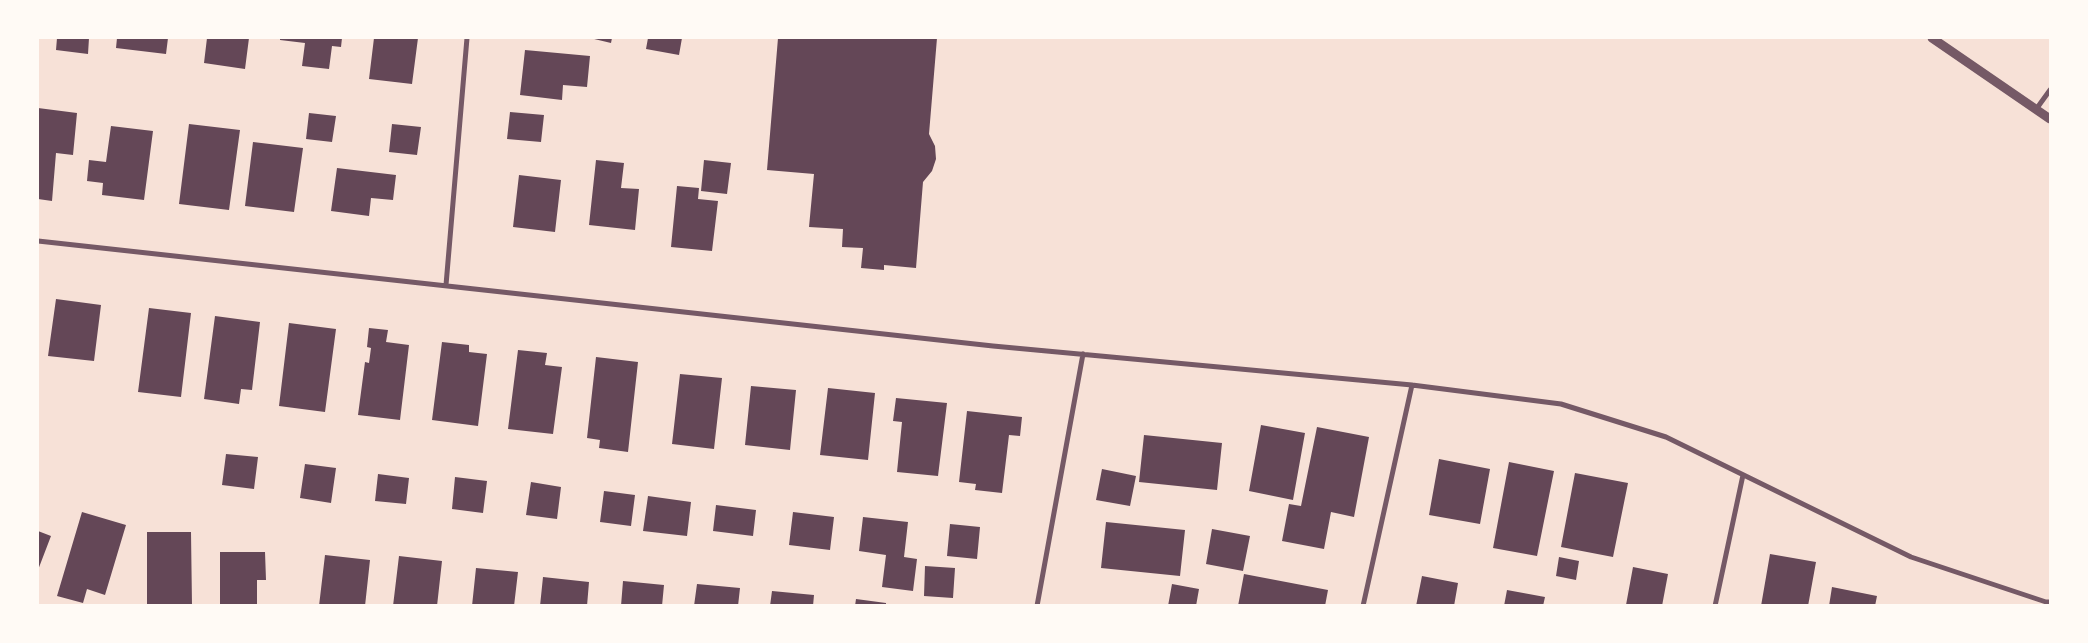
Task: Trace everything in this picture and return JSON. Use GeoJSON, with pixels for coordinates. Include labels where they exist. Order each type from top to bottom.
{"type":"FeatureCollection","features":[{"type":"Feature","properties":{"kind":"street"},"geometry":{"type":"LineString","coordinates":[[446,285],[467,38]]}},
{"type":"Feature","properties":{"kind":"street"},"geometry":{"type":"LineString","coordinates":[[1932,38],[2037,108],[2050,119]]}},
{"type":"Feature","properties":{"kind":"street"},"geometry":{"type":"LineString","coordinates":[[2037,108],[2050,90]]}},
{"type":"Feature","properties":{"kind":"street"},"geometry":{"type":"LineString","coordinates":[[38,241],[993,346],[1412,386],[1561,404],[1666,437],[1911,557],[2047,603]]}},
{"type":"Feature","properties":{"kind":"street"},"geometry":{"type":"LineString","coordinates":[[1037,606],[1084,354]]}},
{"type":"Feature","properties":{"kind":"street"},"geometry":{"type":"LineString","coordinates":[[1362,606],[1412,386]]}},
{"type":"Feature","properties":{"kind":"street"},"geometry":{"type":"LineString","coordinates":[[1716,606],[1743,475]]}},
{"type":"Feature","properties":{"kind":"building"},"geometry":{"type":"Polygon","coordinates":[[[57,38],[89,38],[88,54],[56,50],[57,38]]]}},
{"type":"Feature","properties":{"kind":"building"},"geometry":{"type":"Polygon","coordinates":[[[117,38],[168,38],[166,54],[116,48],[117,38]]]}},
{"type":"Feature","properties":{"kind":"building"},"geometry":{"type":"Polygon","coordinates":[[[207,38],[249,38],[245,69],[204,63],[207,38]]]}},
{"type":"Feature","properties":{"kind":"building"},"geometry":{"type":"Polygon","coordinates":[[[280,38],[342,38],[341,47],[332,46],[329,69],[302,66],[305,43],[280,40],[280,38]]]}},
{"type":"Feature","properties":{"kind":"building"},"geometry":{"type":"Polygon","coordinates":[[[374,38],[418,38],[412,84],[369,79],[374,38]]]}},
{"type":"Feature","properties":{"kind":"building"},"geometry":{"type":"Polygon","coordinates":[[[590,38],[612,38],[611,43],[590,38]]]}},
{"type":"Feature","properties":{"kind":"building"},"geometry":{"type":"Polygon","coordinates":[[[648,38],[682,38],[679,55],[646,49],[648,38]]]}},
{"type":"Feature","properties":{"kind":"building"},"geometry":{"type":"Polygon","coordinates":[[[778,38],[937,38],[929,134],[935,146],[936,159],[932,171],[923,182],[916,268],[884,265],[884,270],[861,268],[863,248],[842,247],[843,229],[809,227],[814,174],[767,170],[778,38]]]}},
{"type":"Feature","properties":{"kind":"building"},"geometry":{"type":"Polygon","coordinates":[[[525,50],[590,56],[587,87],[563,85],[562,100],[520,95],[525,50]]]}},
{"type":"Feature","properties":{"kind":"building"},"geometry":{"type":"Polygon","coordinates":[[[38,108],[77,113],[73,155],[56,153],[52,201],[38,199],[38,108]]]}},
{"type":"Feature","properties":{"kind":"building"},"geometry":{"type":"Polygon","coordinates":[[[510,112],[544,115],[541,142],[507,139],[510,112]]]}},
{"type":"Feature","properties":{"kind":"building"},"geometry":{"type":"Polygon","coordinates":[[[309,113],[336,116],[332,142],[306,139],[309,113]]]}},
{"type":"Feature","properties":{"kind":"building"},"geometry":{"type":"Polygon","coordinates":[[[189,124],[240,130],[229,210],[179,204],[189,124]]]}},
{"type":"Feature","properties":{"kind":"building"},"geometry":{"type":"Polygon","coordinates":[[[392,124],[421,127],[417,155],[389,152],[392,124]]]}},
{"type":"Feature","properties":{"kind":"building"},"geometry":{"type":"Polygon","coordinates":[[[111,126],[153,131],[144,200],[102,195],[103,183],[87,181],[89,160],[106,162],[111,126]]]}},
{"type":"Feature","properties":{"kind":"building"},"geometry":{"type":"Polygon","coordinates":[[[253,142],[303,148],[294,212],[245,206],[253,142]]]}},
{"type":"Feature","properties":{"kind":"building"},"geometry":{"type":"Polygon","coordinates":[[[596,160],[624,163],[621,188],[639,189],[635,230],[589,225],[596,160]]]}},
{"type":"Feature","properties":{"kind":"building"},"geometry":{"type":"Polygon","coordinates":[[[704,160],[731,163],[727,194],[701,191],[704,160]]]}},
{"type":"Feature","properties":{"kind":"building"},"geometry":{"type":"Polygon","coordinates":[[[337,168],[396,175],[393,200],[371,198],[369,216],[331,211],[337,168]]]}},
{"type":"Feature","properties":{"kind":"building"},"geometry":{"type":"Polygon","coordinates":[[[519,175],[561,180],[555,232],[513,227],[519,175]]]}},
{"type":"Feature","properties":{"kind":"building"},"geometry":{"type":"Polygon","coordinates":[[[677,186],[699,188],[698,199],[718,201],[712,251],[671,247],[677,186]]]}},
{"type":"Feature","properties":{"kind":"building"},"geometry":{"type":"Polygon","coordinates":[[[56,299],[101,305],[94,361],[48,356],[56,299]]]}},
{"type":"Feature","properties":{"kind":"building"},"geometry":{"type":"Polygon","coordinates":[[[149,308],[191,313],[181,397],[138,392],[149,308]]]}},
{"type":"Feature","properties":{"kind":"building"},"geometry":{"type":"Polygon","coordinates":[[[215,316],[260,322],[252,390],[241,389],[239,404],[204,399],[215,316]]]}},
{"type":"Feature","properties":{"kind":"building"},"geometry":{"type":"Polygon","coordinates":[[[289,323],[336,329],[325,412],[279,406],[289,323]]]}},
{"type":"Feature","properties":{"kind":"building"},"geometry":{"type":"Polygon","coordinates":[[[369,328],[388,330],[386,342],[409,345],[400,420],[358,415],[365,362],[369,363],[371,348],[367,347],[369,328]]]}},
{"type":"Feature","properties":{"kind":"building"},"geometry":{"type":"Polygon","coordinates":[[[442,342],[469,345],[469,352],[487,354],[478,426],[432,420],[442,342]]]}},
{"type":"Feature","properties":{"kind":"building"},"geometry":{"type":"Polygon","coordinates":[[[518,350],[547,353],[545,365],[562,367],[553,434],[508,429],[518,350]]]}},
{"type":"Feature","properties":{"kind":"building"},"geometry":{"type":"Polygon","coordinates":[[[596,357],[638,362],[628,452],[599,448],[600,440],[587,438],[596,357]]]}},
{"type":"Feature","properties":{"kind":"building"},"geometry":{"type":"Polygon","coordinates":[[[680,374],[722,378],[714,449],[672,444],[680,374]]]}},
{"type":"Feature","properties":{"kind":"building"},"geometry":{"type":"Polygon","coordinates":[[[751,386],[796,390],[790,450],[745,445],[751,386]]]}},
{"type":"Feature","properties":{"kind":"building"},"geometry":{"type":"Polygon","coordinates":[[[828,388],[875,393],[868,460],[820,455],[828,388]]]}},
{"type":"Feature","properties":{"kind":"building"},"geometry":{"type":"Polygon","coordinates":[[[896,398],[947,403],[938,476],[897,472],[902,422],[893,421],[896,398]]]}},
{"type":"Feature","properties":{"kind":"building"},"geometry":{"type":"Polygon","coordinates":[[[967,411],[1022,417],[1020,436],[1009,435],[1002,493],[975,490],[976,484],[959,482],[967,411]]]}},
{"type":"Feature","properties":{"kind":"building"},"geometry":{"type":"Polygon","coordinates":[[[1261,425],[1305,433],[1293,500],[1249,491],[1261,425]]]}},
{"type":"Feature","properties":{"kind":"building"},"geometry":{"type":"Polygon","coordinates":[[[1317,427],[1369,437],[1354,517],[1331,512],[1324,549],[1282,541],[1289,504],[1301,506],[1317,427]]]}},
{"type":"Feature","properties":{"kind":"building"},"geometry":{"type":"Polygon","coordinates":[[[1144,435],[1222,443],[1217,490],[1139,482],[1144,435]]]}},
{"type":"Feature","properties":{"kind":"building"},"geometry":{"type":"Polygon","coordinates":[[[226,454],[258,457],[254,489],[222,485],[226,454]]]}},
{"type":"Feature","properties":{"kind":"building"},"geometry":{"type":"Polygon","coordinates":[[[1439,459],[1490,469],[1480,524],[1429,515],[1439,459]]]}},
{"type":"Feature","properties":{"kind":"building"},"geometry":{"type":"Polygon","coordinates":[[[1509,462],[1554,471],[1537,556],[1493,548],[1509,462]]]}},
{"type":"Feature","properties":{"kind":"building"},"geometry":{"type":"Polygon","coordinates":[[[305,464],[336,468],[331,503],[300,498],[305,464]]]}},
{"type":"Feature","properties":{"kind":"building"},"geometry":{"type":"Polygon","coordinates":[[[1102,469],[1136,476],[1130,506],[1096,500],[1102,469]]]}},
{"type":"Feature","properties":{"kind":"building"},"geometry":{"type":"Polygon","coordinates":[[[1575,473],[1628,483],[1613,557],[1561,547],[1575,473]]]}},
{"type":"Feature","properties":{"kind":"building"},"geometry":{"type":"Polygon","coordinates":[[[378,474],[409,478],[406,504],[375,501],[378,474]]]}},
{"type":"Feature","properties":{"kind":"building"},"geometry":{"type":"Polygon","coordinates":[[[455,477],[487,481],[483,513],[452,509],[455,477]]]}},
{"type":"Feature","properties":{"kind":"building"},"geometry":{"type":"Polygon","coordinates":[[[531,482],[561,487],[557,519],[526,515],[531,482]]]}},
{"type":"Feature","properties":{"kind":"building"},"geometry":{"type":"Polygon","coordinates":[[[604,491],[635,495],[631,526],[600,522],[604,491]]]}},
{"type":"Feature","properties":{"kind":"building"},"geometry":{"type":"Polygon","coordinates":[[[648,496],[691,502],[687,536],[643,531],[648,496]]]}},
{"type":"Feature","properties":{"kind":"building"},"geometry":{"type":"Polygon","coordinates":[[[716,505],[756,510],[753,536],[713,531],[716,505]]]}},
{"type":"Feature","properties":{"kind":"building"},"geometry":{"type":"Polygon","coordinates":[[[82,512],[126,525],[105,595],[87,589],[83,603],[57,596],[82,512]]]}},
{"type":"Feature","properties":{"kind":"building"},"geometry":{"type":"Polygon","coordinates":[[[793,512],[834,517],[830,550],[789,545],[793,512]]]}},
{"type":"Feature","properties":{"kind":"building"},"geometry":{"type":"Polygon","coordinates":[[[863,517],[908,522],[904,557],[917,559],[913,591],[882,587],[886,555],[859,551],[863,517]]]}},
{"type":"Feature","properties":{"kind":"building"},"geometry":{"type":"Polygon","coordinates":[[[1106,522],[1185,530],[1180,576],[1101,568],[1106,522]]]}},
{"type":"Feature","properties":{"kind":"building"},"geometry":{"type":"Polygon","coordinates":[[[950,524],[980,527],[977,559],[947,556],[950,524]]]}},
{"type":"Feature","properties":{"kind":"building"},"geometry":{"type":"Polygon","coordinates":[[[1212,529],[1250,536],[1243,571],[1206,564],[1212,529]]]}},
{"type":"Feature","properties":{"kind":"building"},"geometry":{"type":"Polygon","coordinates":[[[38,531],[51,536],[38,570],[38,531]]]}},
{"type":"Feature","properties":{"kind":"building"},"geometry":{"type":"Polygon","coordinates":[[[147,532],[191,532],[192,606],[147,606],[147,532]]]}},
{"type":"Feature","properties":{"kind":"building"},"geometry":{"type":"Polygon","coordinates":[[[220,552],[265,552],[266,580],[257,580],[257,606],[220,606],[220,552]]]}},
{"type":"Feature","properties":{"kind":"building"},"geometry":{"type":"Polygon","coordinates":[[[1770,554],[1816,562],[1808,606],[1761,606],[1770,554]]]}},
{"type":"Feature","properties":{"kind":"building"},"geometry":{"type":"Polygon","coordinates":[[[325,555],[370,560],[365,606],[319,606],[325,555]]]}},
{"type":"Feature","properties":{"kind":"building"},"geometry":{"type":"Polygon","coordinates":[[[399,556],[442,561],[437,606],[393,606],[399,556]]]}},
{"type":"Feature","properties":{"kind":"building"},"geometry":{"type":"Polygon","coordinates":[[[1559,557],[1579,561],[1576,580],[1556,576],[1559,557]]]}},
{"type":"Feature","properties":{"kind":"building"},"geometry":{"type":"Polygon","coordinates":[[[925,566],[955,568],[953,598],[924,596],[925,566]]]}},
{"type":"Feature","properties":{"kind":"building"},"geometry":{"type":"Polygon","coordinates":[[[1633,567],[1668,574],[1662,606],[1626,605],[1633,567]]]}},
{"type":"Feature","properties":{"kind":"building"},"geometry":{"type":"Polygon","coordinates":[[[476,568],[518,572],[514,606],[472,606],[476,568]]]}},
{"type":"Feature","properties":{"kind":"building"},"geometry":{"type":"Polygon","coordinates":[[[1244,574],[1328,590],[1325,606],[1238,606],[1244,574]]]}},
{"type":"Feature","properties":{"kind":"building"},"geometry":{"type":"Polygon","coordinates":[[[1422,576],[1458,583],[1454,606],[1416,606],[1422,576]]]}},
{"type":"Feature","properties":{"kind":"building"},"geometry":{"type":"Polygon","coordinates":[[[543,577],[589,582],[587,606],[540,606],[543,577]]]}},
{"type":"Feature","properties":{"kind":"building"},"geometry":{"type":"Polygon","coordinates":[[[623,581],[664,585],[662,606],[621,606],[623,581]]]}},
{"type":"Feature","properties":{"kind":"building"},"geometry":{"type":"Polygon","coordinates":[[[697,584],[740,588],[738,606],[694,606],[697,584]]]}},
{"type":"Feature","properties":{"kind":"building"},"geometry":{"type":"Polygon","coordinates":[[[1172,584],[1199,589],[1196,606],[1168,606],[1172,584]]]}},
{"type":"Feature","properties":{"kind":"building"},"geometry":{"type":"Polygon","coordinates":[[[1832,587],[1877,596],[1875,606],[1829,606],[1832,587]]]}},
{"type":"Feature","properties":{"kind":"building"},"geometry":{"type":"Polygon","coordinates":[[[1507,590],[1545,597],[1543,606],[1504,606],[1507,590]]]}},
{"type":"Feature","properties":{"kind":"building"},"geometry":{"type":"Polygon","coordinates":[[[772,591],[814,595],[813,606],[770,606],[772,591]]]}},
{"type":"Feature","properties":{"kind":"building"},"geometry":{"type":"Polygon","coordinates":[[[856,599],[886,603],[886,606],[855,606],[856,599]]]}}]}
